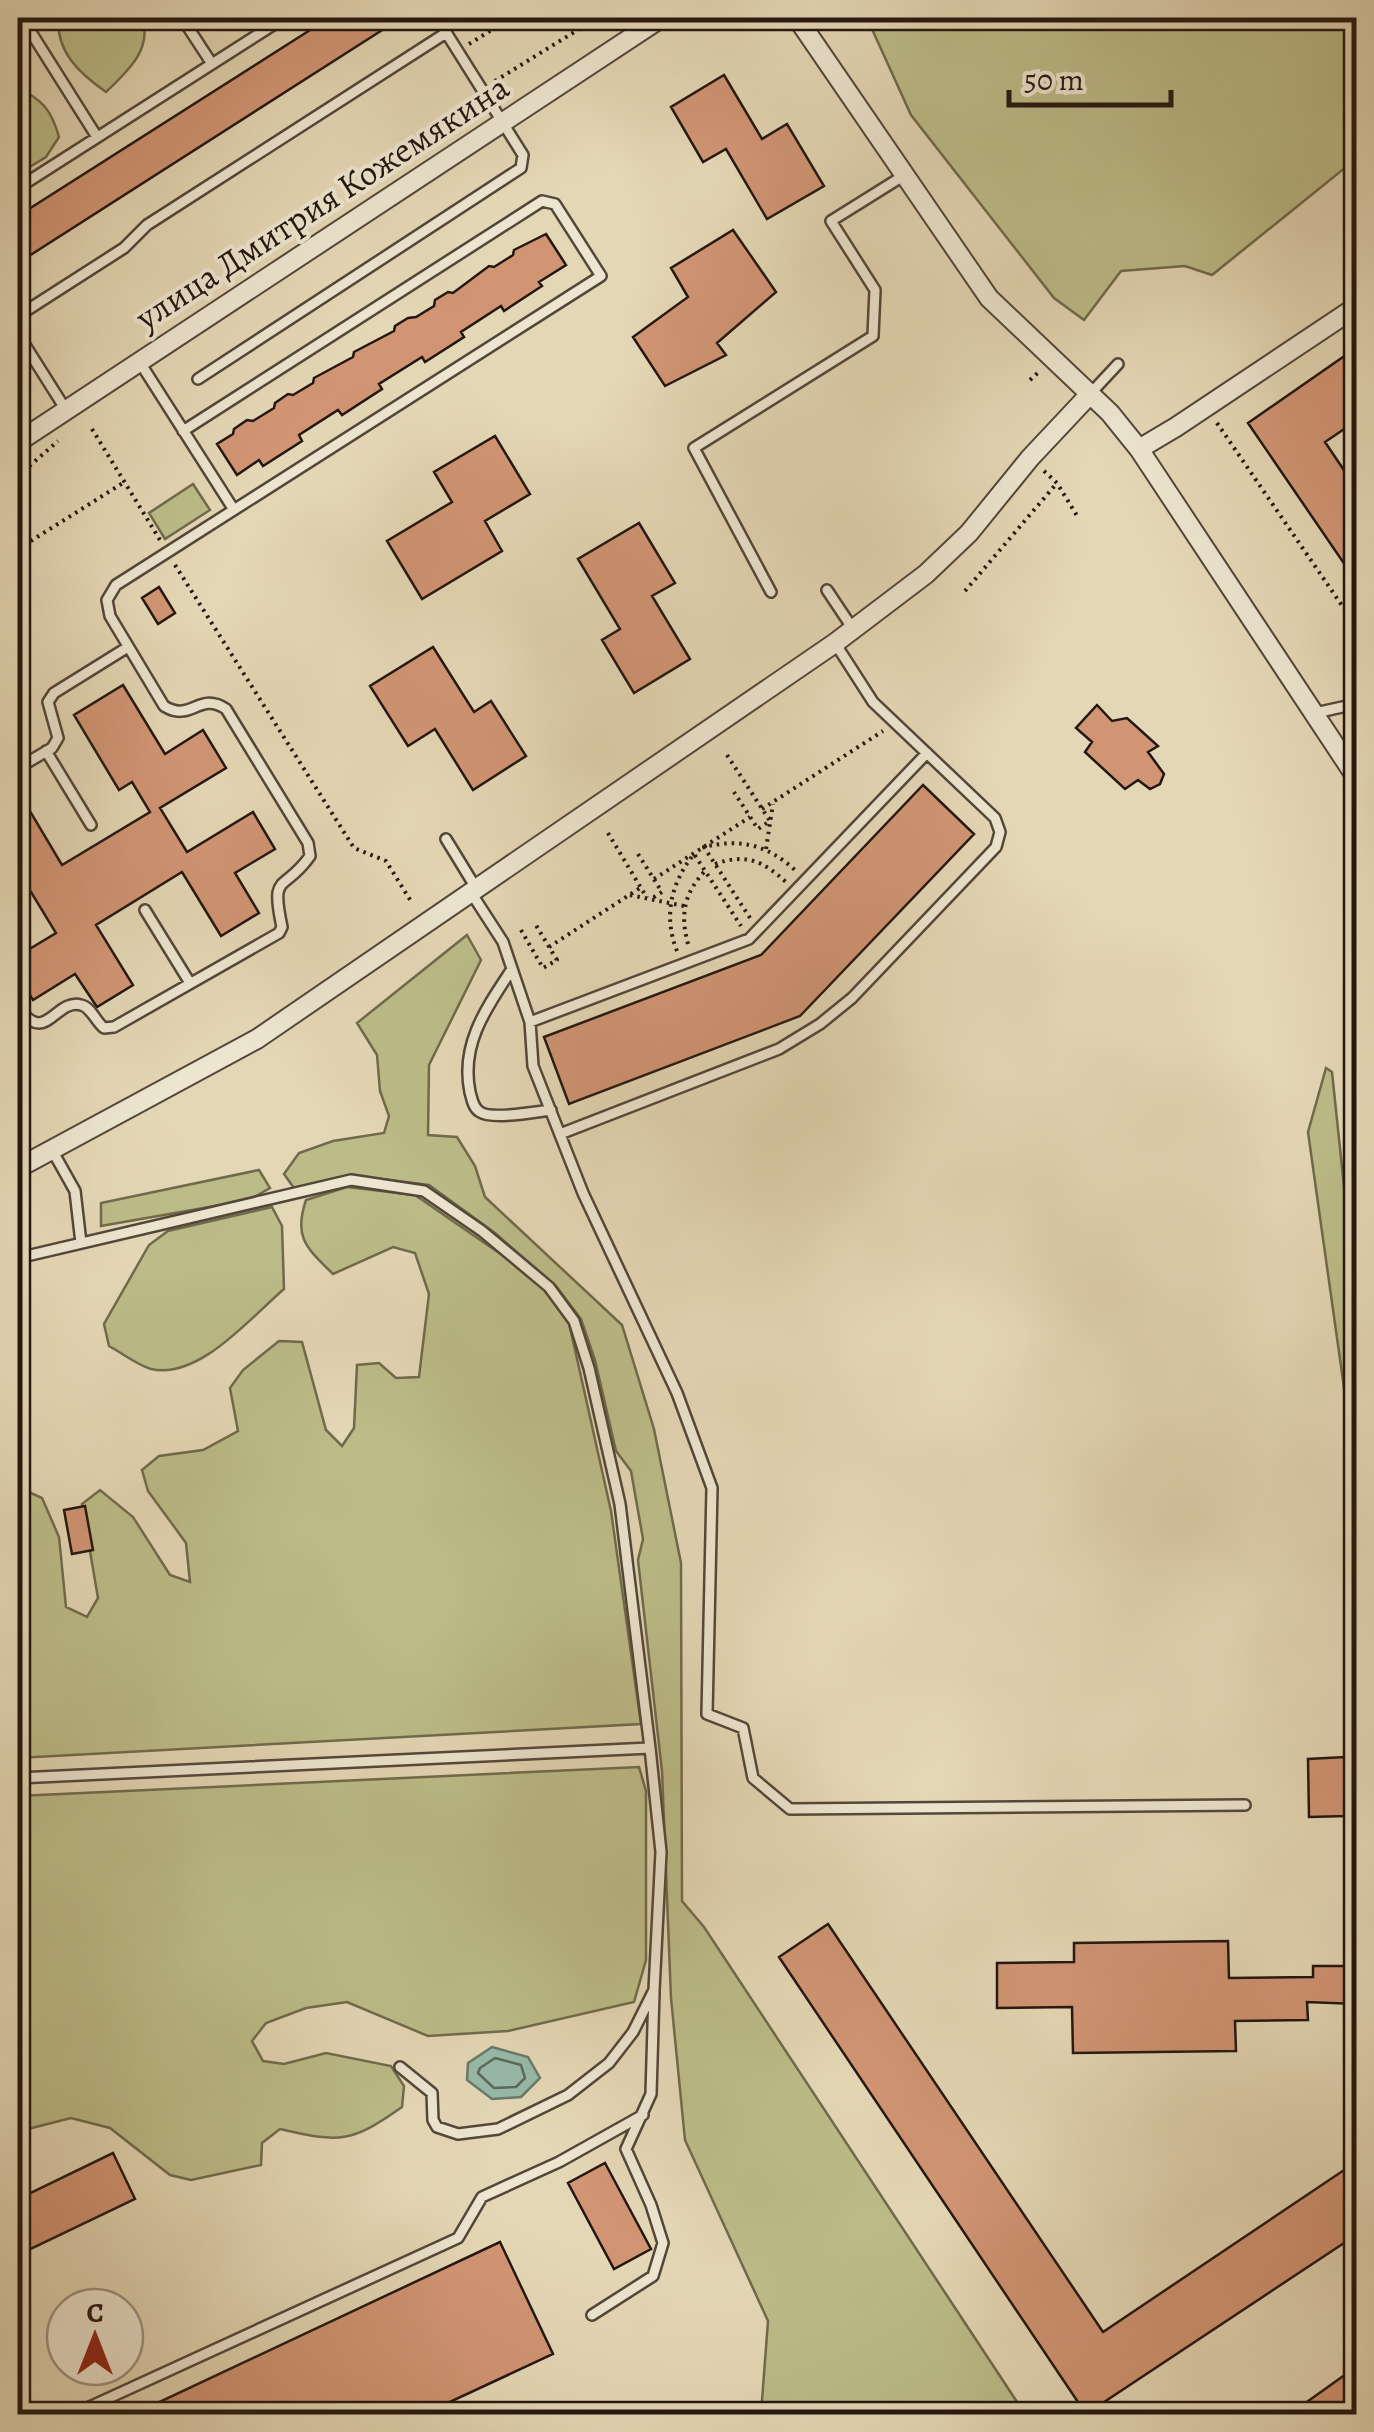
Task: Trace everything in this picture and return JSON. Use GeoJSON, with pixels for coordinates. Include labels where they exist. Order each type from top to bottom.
{"type":"FeatureCollection","features":[{"type":"Feature","properties":{"kind":"street","name":"улица Дмитрия Кожемякина"},"geometry":{"type":"LineString","coordinates":[[18,442],[662,18]]}},
{"type":"Feature","properties":{"kind":"street"},"geometry":{"type":"LineString","coordinates":[[797,18],[989,298],[1051,360],[1091,393],[1138,449],[1356,777]]}},
{"type":"Feature","properties":{"kind":"street"},"geometry":{"type":"LineString","coordinates":[[1138,449],[1356,307]]}},
{"type":"Feature","properties":{"kind":"street"},"geometry":{"type":"LineString","coordinates":[[18,1168],[257,1039],[835,643],[926,574],[969,533],[1030,458],[1091,393]]}},
{"type":"Feature","properties":{"kind":"lane"},"geometry":{"type":"LineString","coordinates":[[22,18],[97,137]]}},
{"type":"Feature","properties":{"kind":"lane"},"geometry":{"type":"LineString","coordinates":[[182,18],[212,64]]}},
{"type":"Feature","properties":{"kind":"lane"},"geometry":{"type":"LineString","coordinates":[[18,188],[284,18]]}},
{"type":"Feature","properties":{"kind":"lane"},"geometry":{"type":"LineString","coordinates":[[198,379],[520,168],[523,155],[436,18]]}},
{"type":"Feature","properties":{"kind":"lane"},"geometry":{"type":"LineString","coordinates":[[18,316],[124,248],[147,225],[446,33]]}},
{"type":"Feature","properties":{"kind":"lane"},"geometry":{"type":"LineString","coordinates":[[772,592],[694,448],[874,336],[874,290],[830,221],[904,176]]}},
{"type":"Feature","properties":{"kind":"lane"},"geometry":{"type":"LineString","coordinates":[[18,1006],[25,1017],[44,1022],[72,1005],[81,1004],[104,1028],[114,1027],[279,933],[282,927],[276,901],[280,886],[310,856],[308,844],[226,709],[214,702],[201,703],[187,712],[175,712],[164,706],[110,616],[108,600],[116,585],[601,276],[555,204],[542,202],[183,431]]}},
{"type":"Feature","properties":{"kind":"lane"},"geometry":{"type":"LineString","coordinates":[[18,334],[66,410]]}},
{"type":"Feature","properties":{"kind":"lane"},"geometry":{"type":"LineString","coordinates":[[139,362],[234,510]]}},
{"type":"Feature","properties":{"kind":"lane"},"geometry":{"type":"LineString","coordinates":[[1091,393],[1118,364]]}},
{"type":"Feature","properties":{"kind":"lane"},"geometry":{"type":"LineString","coordinates":[[827,590],[854,629]]}},
{"type":"Feature","properties":{"kind":"lane"},"geometry":{"type":"LineString","coordinates":[[560,1134],[778,1049],[820,1024],[852,998],[996,848],[1000,832],[995,818],[874,702],[835,643]]}},
{"type":"Feature","properties":{"kind":"lane"},"geometry":{"type":"LineString","coordinates":[[18,768],[46,751],[58,738],[48,702],[54,693],[128,647]]}},
{"type":"Feature","properties":{"kind":"lane"},"geometry":{"type":"LineString","coordinates":[[1312,714],[1356,704]]}},
{"type":"Feature","properties":{"kind":"lane"},"geometry":{"type":"LineString","coordinates":[[46,751],[91,824]]}},
{"type":"Feature","properties":{"kind":"lane"},"geometry":{"type":"LineString","coordinates":[[530,1022],[749,939],[927,753]]}},
{"type":"Feature","properties":{"kind":"lane"},"geometry":{"type":"LineString","coordinates":[[446,840],[503,942],[530,1022],[533,1066],[584,1194],[677,1392],[712,1488],[707,1714],[743,1728],[753,1778],[790,1808],[1245,1804]]}},
{"type":"Feature","properties":{"kind":"lane"},"geometry":{"type":"LineString","coordinates":[[146,910],[190,984]]}},
{"type":"Feature","properties":{"kind":"lane"},"geometry":{"type":"LineString","coordinates":[[512,969],[484,1012],[468,1050],[473,1104],[480,1112],[492,1116],[550,1110]]}},
{"type":"Feature","properties":{"kind":"lane"},"geometry":{"type":"LineString","coordinates":[[52,1150],[75,1191],[81,1243]]}},
{"type":"Feature","properties":{"kind":"lane"},"geometry":{"type":"LineString","coordinates":[[18,1258],[351,1180],[424,1191],[482,1231],[549,1287],[574,1322],[589,1368],[620,1504],[661,1852],[651,2094],[626,2149],[663,2243],[653,2276],[592,2314]]}},
{"type":"Feature","properties":{"kind":"lane"},"geometry":{"type":"LineString","coordinates":[[18,1778],[650,1748]]}},
{"type":"Feature","properties":{"kind":"lane"},"geometry":{"type":"LineString","coordinates":[[400,2067],[432,2093],[437,2127],[458,2134],[498,2129],[568,2095],[609,2063],[634,2032],[654,1990]]}},
{"type":"Feature","properties":{"kind":"lane"},"geometry":{"type":"LineString","coordinates":[[74,2414],[458,2238],[482,2197],[559,2162],[644,2116]]}},
{"type":"Feature","properties":{"kind":"path"},"geometry":{"type":"LineString","coordinates":[[458,51],[512,18]]}},
{"type":"Feature","properties":{"kind":"path"},"geometry":{"type":"LineString","coordinates":[[482,90],[597,18]]}},
{"type":"Feature","properties":{"kind":"path"},"geometry":{"type":"LineString","coordinates":[[1030,380],[1040,370]]}},
{"type":"Feature","properties":{"kind":"path"},"geometry":{"type":"LineString","coordinates":[[1206,407],[1356,626]]}},
{"type":"Feature","properties":{"kind":"path"},"geometry":{"type":"LineString","coordinates":[[92,429],[354,848],[386,861],[412,903]]}},
{"type":"Feature","properties":{"kind":"path"},"geometry":{"type":"LineString","coordinates":[[18,476],[36,457],[59,442],[55,436]]}},
{"type":"Feature","properties":{"kind":"path"},"geometry":{"type":"LineString","coordinates":[[1042,470],[1057,483],[1078,519]]}},
{"type":"Feature","properties":{"kind":"path"},"geometry":{"type":"LineString","coordinates":[[18,549],[123,483]]}},
{"type":"Feature","properties":{"kind":"path"},"geometry":{"type":"LineString","coordinates":[[966,591],[1057,483]]}},
{"type":"Feature","properties":{"kind":"path"},"geometry":{"type":"LineString","coordinates":[[762,809],[896,723]]}},
{"type":"Feature","properties":{"kind":"path"},"geometry":{"type":"LineString","coordinates":[[727,754],[770,821]]}},
{"type":"Feature","properties":{"kind":"path"},"geometry":{"type":"LineString","coordinates":[[734,792],[758,829],[770,821]]}},
{"type":"Feature","properties":{"kind":"path"},"geometry":{"type":"LineString","coordinates":[[766,848],[773,802]]}},
{"type":"Feature","properties":{"kind":"path"},"geometry":{"type":"LineString","coordinates":[[654,879],[750,817]]}},
{"type":"Feature","properties":{"kind":"path"},"geometry":{"type":"LineString","coordinates":[[608,832],[649,898]]}},
{"type":"Feature","properties":{"kind":"path"},"geometry":{"type":"LineString","coordinates":[[704,847],[746,842],[766,848],[781,856],[806,880]]}},
{"type":"Feature","properties":{"kind":"path"},"geometry":{"type":"LineString","coordinates":[[704,847],[758,930]]}},
{"type":"Feature","properties":{"kind":"path"},"geometry":{"type":"LineString","coordinates":[[638,854],[662,892],[649,898]]}},
{"type":"Feature","properties":{"kind":"path"},"geometry":{"type":"LineString","coordinates":[[694,854],[749,939]]}},
{"type":"Feature","properties":{"kind":"path"},"geometry":{"type":"LineString","coordinates":[[684,964],[672,934],[670,903],[674,885],[694,854]]}},
{"type":"Feature","properties":{"kind":"path"},"geometry":{"type":"LineString","coordinates":[[715,864],[732,858],[750,858],[767,864],[795,891]]}},
{"type":"Feature","properties":{"kind":"path"},"geometry":{"type":"LineString","coordinates":[[696,959],[687,941],[684,906],[695,881],[705,871]]}},
{"type":"Feature","properties":{"kind":"path"},"geometry":{"type":"LineString","coordinates":[[712,882],[723,876]]}},
{"type":"Feature","properties":{"kind":"path"},"geometry":{"type":"LineString","coordinates":[[549,947],[640,888]]}},
{"type":"Feature","properties":{"kind":"path"},"geometry":{"type":"LineString","coordinates":[[630,894],[684,906]]}},
{"type":"Feature","properties":{"kind":"path"},"geometry":{"type":"LineString","coordinates":[[521,930],[543,968],[557,960],[534,922]]}},
{"type":"Feature","properties":{"kind":"green space"},"geometry":{"type":"Polygon","coordinates":[[[58,18],[142,18],[141,50],[130,68],[106,92],[66,52],[58,18]]]}},
{"type":"Feature","properties":{"kind":"green space"},"geometry":{"type":"Polygon","coordinates":[[[867,18],[1356,18],[1356,159],[1212,275],[1185,266],[1121,271],[1084,320],[1054,298],[911,115],[867,18]]]}},
{"type":"Feature","properties":{"kind":"green space"},"geometry":{"type":"Polygon","coordinates":[[[18,87],[45,107],[59,137],[46,157],[18,174],[18,87]]]}},
{"type":"Feature","properties":{"kind":"green space"},"geometry":{"type":"Polygon","coordinates":[[[193,484],[210,510],[165,539],[149,513],[193,484]]]}},
{"type":"Feature","properties":{"kind":"green space"},"geometry":{"type":"Polygon","coordinates":[[[467,935],[481,960],[429,1065],[428,1135],[457,1137],[475,1166],[485,1197],[622,1325],[654,1429],[681,1563],[682,1901],[704,1927],[1025,2414],[761,2414],[768,2321],[685,2140],[671,1998],[662,1771],[638,1560],[643,1539],[631,1471],[616,1451],[595,1360],[581,1319],[556,1286],[495,1233],[429,1185],[349,1175],[294,1188],[284,1174],[299,1153],[333,1141],[384,1133],[389,1116],[380,1091],[377,1055],[357,1023],[467,935]]]}},
{"type":"Feature","properties":{"kind":"green space"},"geometry":{"type":"Polygon","coordinates":[[[1326,1068],[1332,1072],[1345,1196],[1356,1197],[1356,1473],[1308,1132],[1326,1068]]]}},
{"type":"Feature","properties":{"kind":"green space"},"geometry":{"type":"Polygon","coordinates":[[[259,1170],[270,1188],[249,1200],[101,1226],[101,1203],[259,1170]]]}},
{"type":"Feature","properties":{"kind":"green space"},"geometry":{"type":"Polygon","coordinates":[[[347,1187],[415,1195],[534,1277],[567,1314],[611,1511],[641,1724],[18,1758],[18,1487],[42,1498],[59,1537],[66,1607],[87,1617],[98,1598],[82,1504],[100,1490],[133,1517],[170,1575],[190,1582],[186,1543],[148,1491],[142,1470],[159,1456],[203,1450],[238,1431],[230,1388],[243,1370],[279,1341],[302,1342],[326,1430],[342,1446],[354,1428],[357,1365],[379,1363],[396,1378],[419,1377],[429,1294],[415,1253],[393,1247],[333,1274],[305,1242],[301,1224],[306,1200],[347,1187]]]}},
{"type":"Feature","properties":{"kind":"green space"},"geometry":{"type":"Polygon","coordinates":[[[272,1207],[282,1226],[284,1289],[240,1330],[205,1356],[169,1370],[146,1367],[109,1346],[104,1324],[149,1245],[168,1231],[272,1207]]]}},
{"type":"Feature","properties":{"kind":"green space"},"geometry":{"type":"Polygon","coordinates":[[[639,1767],[646,1791],[646,1960],[634,2002],[508,2031],[428,2036],[347,2002],[306,2008],[266,2023],[252,2041],[263,2061],[284,2064],[326,2053],[391,2066],[404,2086],[402,2107],[357,2133],[332,2138],[280,2129],[262,2143],[261,2165],[191,2180],[170,2175],[110,2128],[71,2118],[28,2129],[18,2138],[18,1796],[639,1767]]]}},
{"type":"Feature","properties":{"kind":"water"},"geometry":{"type":"Polygon","coordinates":[[[492,2047],[528,2057],[540,2078],[521,2097],[492,2099],[467,2080],[468,2063],[492,2047]]]}},
{"type":"Feature","properties":{"kind":"building"},"geometry":{"type":"Polygon","coordinates":[[[329,18],[401,18],[18,263],[18,216],[329,18]]]}},
{"type":"Feature","properties":{"kind":"building"},"geometry":{"type":"Polygon","coordinates":[[[724,75],[762,139],[787,124],[824,186],[767,219],[726,149],[703,162],[671,107],[724,75]]]}},
{"type":"Feature","properties":{"kind":"building"},"geometry":{"type":"Polygon","coordinates":[[[733,230],[776,292],[717,343],[726,355],[665,386],[633,337],[688,297],[671,268],[733,230]]]}},
{"type":"Feature","properties":{"kind":"building"},"geometry":{"type":"Polygon","coordinates":[[[546,234],[566,265],[539,282],[542,286],[504,311],[501,306],[461,332],[464,337],[425,362],[422,357],[379,384],[382,389],[342,415],[338,410],[299,435],[302,441],[263,466],[259,460],[237,475],[217,444],[233,434],[234,429],[274,408],[288,394],[313,383],[314,378],[394,331],[408,318],[434,306],[435,300],[453,293],[489,266],[513,255],[514,250],[546,234]]]}},
{"type":"Feature","properties":{"kind":"building"},"geometry":{"type":"Polygon","coordinates":[[[1356,348],[1356,421],[1325,442],[1356,488],[1356,581],[1248,423],[1356,348]]]}},
{"type":"Feature","properties":{"kind":"building"},"geometry":{"type":"Polygon","coordinates":[[[495,436],[530,494],[485,521],[502,551],[422,599],[387,541],[452,502],[434,472],[495,436]]]}},
{"type":"Feature","properties":{"kind":"building"},"geometry":{"type":"Polygon","coordinates":[[[639,523],[675,583],[652,596],[690,659],[634,693],[602,640],[620,629],[578,559],[639,523]]]}},
{"type":"Feature","properties":{"kind":"building"},"geometry":{"type":"Polygon","coordinates":[[[159,587],[175,613],[158,624],[142,598],[159,587]]]}},
{"type":"Feature","properties":{"kind":"building"},"geometry":{"type":"Polygon","coordinates":[[[433,647],[474,712],[491,701],[526,756],[473,790],[435,729],[408,746],[370,686],[433,647]]]}},
{"type":"Feature","properties":{"kind":"building"},"geometry":{"type":"Polygon","coordinates":[[[123,685],[165,754],[203,730],[226,768],[160,808],[187,852],[253,812],[275,849],[235,873],[259,913],[221,936],[182,872],[96,925],[133,985],[97,1007],[75,974],[33,1000],[18,974],[18,956],[56,933],[31,892],[18,900],[18,791],[62,865],[150,812],[132,782],[119,790],[74,715],[123,685]]]}},
{"type":"Feature","properties":{"kind":"building"},"geometry":{"type":"Polygon","coordinates":[[[1097,705],[1112,721],[1127,718],[1158,746],[1148,752],[1164,774],[1160,784],[1150,789],[1138,780],[1125,789],[1085,752],[1092,742],[1076,728],[1097,705]]]}},
{"type":"Feature","properties":{"kind":"building"},"geometry":{"type":"Polygon","coordinates":[[[923,785],[974,834],[800,1016],[569,1104],[544,1037],[761,955],[923,785]]]}},
{"type":"Feature","properties":{"kind":"building"},"geometry":{"type":"Polygon","coordinates":[[[85,1506],[93,1550],[72,1554],[64,1510],[85,1506]]]}},
{"type":"Feature","properties":{"kind":"building"},"geometry":{"type":"Polygon","coordinates":[[[1345,1757],[1346,1816],[1309,1817],[1308,1759],[1345,1757]]]}},
{"type":"Feature","properties":{"kind":"building"},"geometry":{"type":"Polygon","coordinates":[[[828,1924],[1103,2332],[1356,2162],[1356,2235],[1086,2414],[779,1957],[828,1924]]]}},
{"type":"Feature","properties":{"kind":"building"},"geometry":{"type":"Polygon","coordinates":[[[1228,1941],[1229,1978],[1313,1977],[1313,1966],[1356,1966],[1356,2004],[1307,2002],[1308,2020],[1235,2021],[1236,2051],[1073,2053],[1072,2007],[997,2008],[997,1963],[1074,1962],[1074,1943],[1228,1941]]]}},
{"type":"Feature","properties":{"kind":"building"},"geometry":{"type":"Polygon","coordinates":[[[113,2153],[135,2199],[18,2255],[18,2199],[113,2153]]]}},
{"type":"Feature","properties":{"kind":"building"},"geometry":{"type":"Polygon","coordinates":[[[605,2163],[651,2249],[614,2269],[568,2183],[605,2163]]]}},
{"type":"Feature","properties":{"kind":"building"},"geometry":{"type":"Polygon","coordinates":[[[500,2242],[553,2354],[424,2414],[134,2414],[500,2242]]]}},
{"type":"Feature","properties":{"kind":"building"},"geometry":{"type":"Polygon","coordinates":[[[1356,2367],[1356,2414],[1290,2414],[1356,2367]]]}}]}
